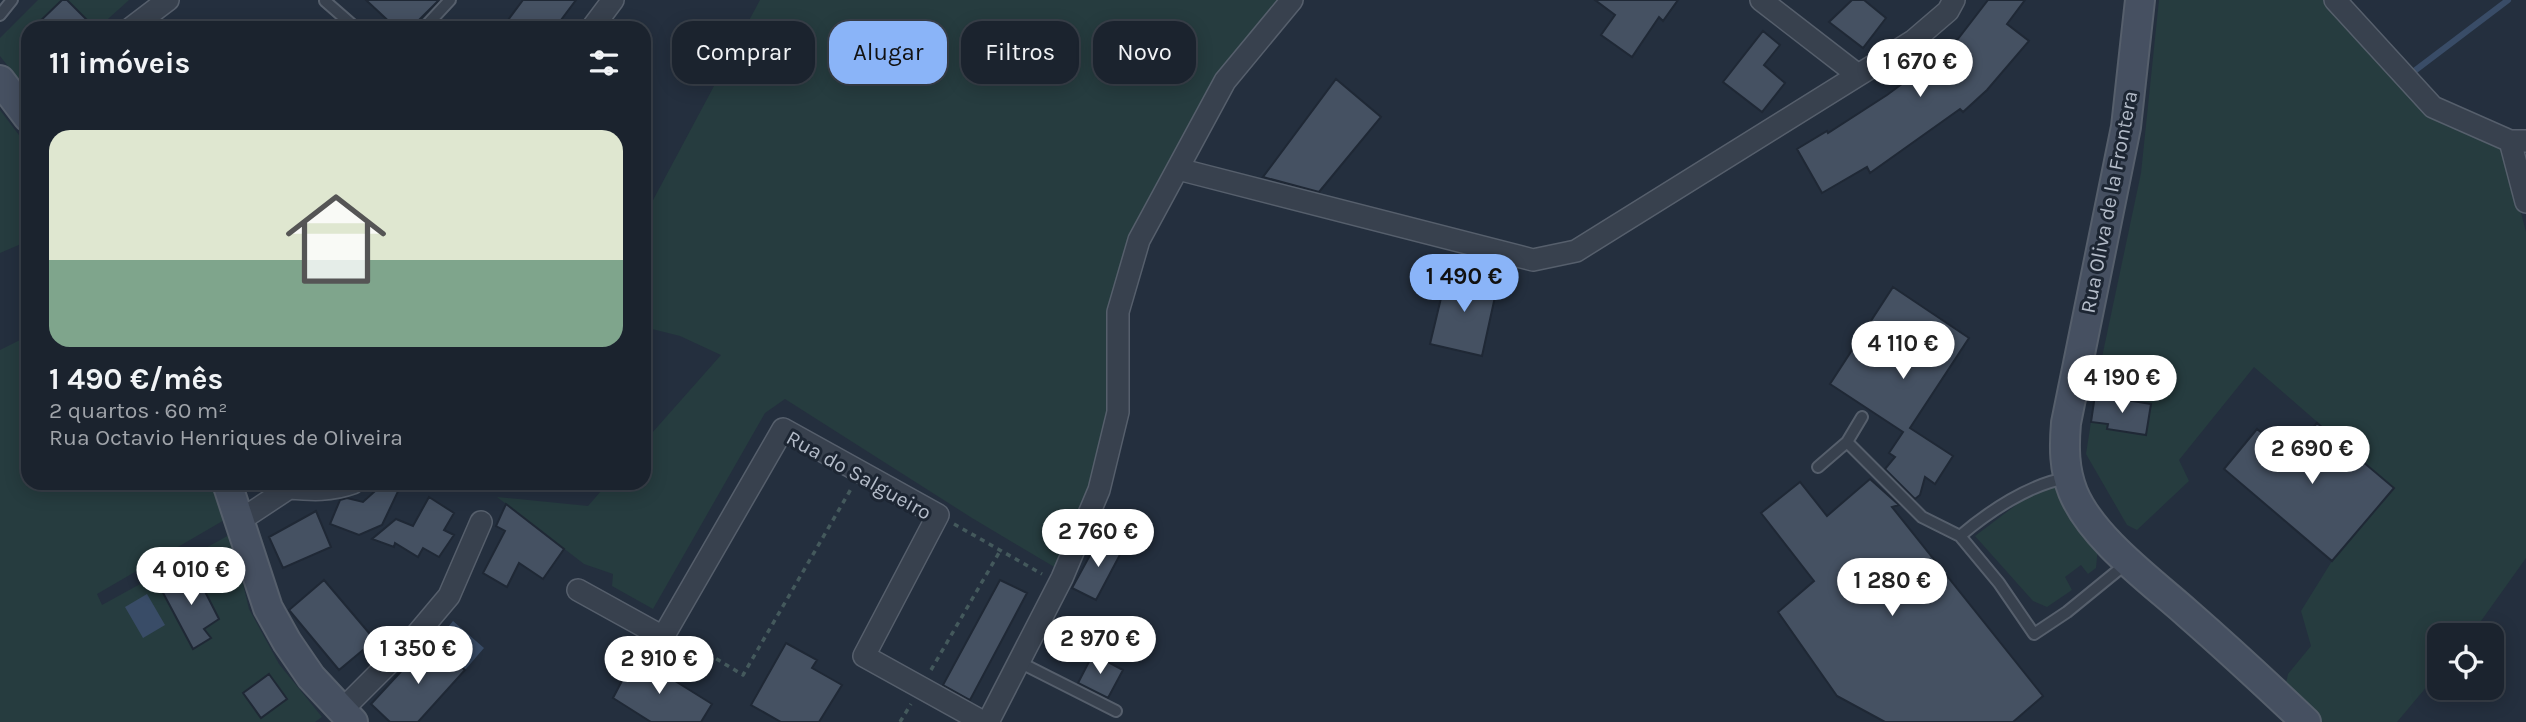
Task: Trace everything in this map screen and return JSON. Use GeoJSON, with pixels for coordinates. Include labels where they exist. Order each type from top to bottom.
{"type":"FeatureCollection","features":[{"type":"Feature","properties":{"kind":"main road","name":"Rua Oliva de la Frontera"},"geometry":{"type":"LineString","coordinates":[[2140,0],[2126,127],[2066,423],[2064,446],[2068,478],[2082,510],[2129,561],[2306,722]]}},
{"type":"Feature","properties":{"kind":"main road"},"geometry":{"type":"LineString","coordinates":[[0,80],[21,108]]}},
{"type":"Feature","properties":{"kind":"main road"},"geometry":{"type":"LineString","coordinates":[[229,490],[268,608],[311,677],[347,716]]}},
{"type":"Feature","properties":{"kind":"street"},"geometry":{"type":"LineString","coordinates":[[140,21],[168,0]]}},
{"type":"Feature","properties":{"kind":"street"},"geometry":{"type":"LineString","coordinates":[[597,21],[613,0]]}},
{"type":"Feature","properties":{"kind":"street"},"geometry":{"type":"LineString","coordinates":[[986,722],[1059,584],[1100,490],[1118,412],[1118,312],[1139,240],[1225,81],[1292,0]]}},
{"type":"Feature","properties":{"kind":"street"},"geometry":{"type":"LineString","coordinates":[[1761,0],[1858,75]]}},
{"type":"Feature","properties":{"kind":"street"},"geometry":{"type":"LineString","coordinates":[[1178,169],[1533,260],[1576,251],[1913,41],[1948,11],[1955,0]]}},
{"type":"Feature","properties":{"kind":"street"},"geometry":{"type":"LineString","coordinates":[[2335,0],[2432,107],[2518,141],[2526,202]]}},
{"type":"Feature","properties":{"kind":"street","name":"Rua do Salgueiro"},"geometry":{"type":"LineString","coordinates":[[668,629],[783,429],[938,515],[864,656],[986,722]]}},
{"type":"Feature","properties":{"kind":"street"},"geometry":{"type":"LineString","coordinates":[[239,522],[286,490]]}},
{"type":"Feature","properties":{"kind":"street"},"geometry":{"type":"LineString","coordinates":[[347,716],[449,596],[481,522]]}},
{"type":"Feature","properties":{"kind":"street"},"geometry":{"type":"LineString","coordinates":[[578,590],[663,638],[668,629]]}},
{"type":"Feature","properties":{"kind":"lane"},"geometry":{"type":"LineString","coordinates":[[0,15],[12,0]]}},
{"type":"Feature","properties":{"kind":"lane"},"geometry":{"type":"LineString","coordinates":[[430,21],[450,0]]}},
{"type":"Feature","properties":{"kind":"lane"},"geometry":{"type":"LineString","coordinates":[[325,1],[348,21]]}},
{"type":"Feature","properties":{"kind":"lane"},"geometry":{"type":"LineString","coordinates":[[1818,467],[1847,442],[1861,417]]}},
{"type":"Feature","properties":{"kind":"lane"},"geometry":{"type":"LineString","coordinates":[[1847,442],[1922,517],[1959,537],[1998,583],[2035,634],[2067,612],[2129,561]]}},
{"type":"Feature","properties":{"kind":"lane"},"geometry":{"type":"LineString","coordinates":[[1959,537],[1982,518],[2049,480],[2068,478]]}},
{"type":"Feature","properties":{"kind":"lane"},"geometry":{"type":"LineString","coordinates":[[1019,662],[1116,711]]}},
{"type":"Feature","properties":{"kind":"path"},"geometry":{"type":"LineString","coordinates":[[668,629],[743,675],[853,484]]}},
{"type":"Feature","properties":{"kind":"path"},"geometry":{"type":"LineString","coordinates":[[938,515],[1059,584]]}},
{"type":"Feature","properties":{"kind":"path"},"geometry":{"type":"LineString","coordinates":[[921,687],[1000,551]]}},
{"type":"Feature","properties":{"kind":"green space"},"geometry":{"type":"Polygon","coordinates":[[[38,0],[62,0],[40,21],[21,21],[21,83],[0,56],[0,38],[38,0]]]}},
{"type":"Feature","properties":{"kind":"green space"},"geometry":{"type":"Polygon","coordinates":[[[67,0],[129,0],[106,21],[88,21],[67,0]]]}},
{"type":"Feature","properties":{"kind":"green space"},"geometry":{"type":"Polygon","coordinates":[[[760,0],[1282,0],[1160,185],[1127,243],[1111,311],[1107,412],[1092,488],[1056,568],[785,399],[765,413],[653,609],[612,586],[613,574],[584,564],[497,497],[588,506],[602,490],[651,490],[651,434],[721,355],[680,336],[651,329],[651,204],[715,84],[815,84],[815,21],[749,21],[760,0]]]}},
{"type":"Feature","properties":{"kind":"green space"},"geometry":{"type":"Polygon","coordinates":[[[2159,0],[2328,0],[2432,116],[2504,147],[2526,232],[2526,558],[2480,623],[2427,623],[2427,686],[2397,722],[2322,722],[2285,688],[2288,674],[2311,646],[2301,611],[2332,561],[2393,488],[2254,367],[2179,460],[2189,481],[2137,530],[2127,525],[2086,454],[2091,422],[2108,424],[2108,429],[2146,434],[2151,403],[2094,395],[2141,173],[2159,0]]]}},
{"type":"Feature","properties":{"kind":"green space"},"geometry":{"type":"Polygon","coordinates":[[[0,110],[21,138],[21,244],[0,253],[0,110]]]}},
{"type":"Feature","properties":{"kind":"green space"},"geometry":{"type":"Polygon","coordinates":[[[21,340],[21,490],[216,490],[226,519],[97,594],[102,605],[231,534],[249,609],[279,664],[322,717],[315,722],[0,722],[0,350],[21,340]]]}},
{"type":"Feature","properties":{"kind":"green space"},"geometry":{"type":"Polygon","coordinates":[[[2049,480],[2098,546],[2096,568],[2088,574],[2081,565],[2065,577],[2072,590],[2047,607],[2033,601],[1975,536],[2049,480]]]}},
{"type":"Feature","properties":{"kind":"water"},"geometry":{"type":"Polygon","coordinates":[[[147,594],[165,625],[143,638],[125,607],[147,594]]]}},
{"type":"Feature","properties":{"kind":"water"},"geometry":{"type":"Polygon","coordinates":[[[453,621],[484,648],[465,670],[434,644],[453,621]]]}},
{"type":"Feature","properties":{"kind":"building"},"geometry":{"type":"Polygon","coordinates":[[[62,0],[67,0],[88,21],[40,21],[62,0]]]}},
{"type":"Feature","properties":{"kind":"building"},"geometry":{"type":"Polygon","coordinates":[[[366,0],[439,0],[418,21],[388,21],[366,0]]]}},
{"type":"Feature","properties":{"kind":"building"},"geometry":{"type":"Polygon","coordinates":[[[523,0],[576,0],[560,21],[507,21],[523,0]]]}},
{"type":"Feature","properties":{"kind":"building"},"geometry":{"type":"Polygon","coordinates":[[[1595,0],[1678,0],[1663,21],[1659,17],[1632,57],[1601,35],[1615,15],[1595,0]]]}},
{"type":"Feature","properties":{"kind":"building"},"geometry":{"type":"Polygon","coordinates":[[[1852,0],[1864,0],[1886,18],[1863,48],[1829,22],[1852,0]]]}},
{"type":"Feature","properties":{"kind":"building"},"geometry":{"type":"Polygon","coordinates":[[[1988,0],[2025,0],[2007,24],[2029,41],[1987,90],[1963,112],[1960,109],[1870,173],[1867,167],[1822,193],[1797,149],[1827,131],[1828,133],[1887,95],[1948,45],[1951,48],[1988,0]]]}},
{"type":"Feature","properties":{"kind":"building"},"geometry":{"type":"Polygon","coordinates":[[[1763,31],[1780,45],[1764,65],[1785,83],[1762,112],[1723,82],[1763,31]]]}},
{"type":"Feature","properties":{"kind":"building"},"geometry":{"type":"Polygon","coordinates":[[[1336,79],[1381,117],[1319,192],[1263,177],[1336,79]]]}},
{"type":"Feature","properties":{"kind":"building"},"geometry":{"type":"Polygon","coordinates":[[[1447,273],[1498,283],[1482,356],[1430,344],[1447,273]]]}},
{"type":"Feature","properties":{"kind":"building"},"geometry":{"type":"Polygon","coordinates":[[[1893,287],[1969,338],[1910,428],[1953,456],[1935,484],[1925,477],[1920,495],[1915,499],[1885,469],[1895,457],[1889,453],[1903,432],[1830,384],[1893,287]]]}},
{"type":"Feature","properties":{"kind":"building"},"geometry":{"type":"Polygon","coordinates":[[[2095,395],[2151,404],[2146,435],[2107,429],[2108,424],[2091,422],[2095,395]]]}},
{"type":"Feature","properties":{"kind":"building"},"geometry":{"type":"Polygon","coordinates":[[[2317,423],[2394,488],[2332,561],[2224,469],[2257,429],[2289,455],[2317,423]]]}},
{"type":"Feature","properties":{"kind":"building"},"geometry":{"type":"Polygon","coordinates":[[[1870,479],[1899,505],[1892,507],[2043,696],[2013,722],[1885,722],[1837,696],[1778,612],[1814,581],[1761,513],[1800,482],[1827,516],[1870,479]]]}},
{"type":"Feature","properties":{"kind":"building"},"geometry":{"type":"Polygon","coordinates":[[[376,490],[399,490],[382,525],[359,535],[330,524],[340,500],[347,498],[363,502],[376,490]]]}},
{"type":"Feature","properties":{"kind":"building"},"geometry":{"type":"Polygon","coordinates":[[[429,497],[454,513],[444,530],[454,535],[439,557],[423,548],[418,557],[395,543],[394,547],[372,539],[396,519],[413,526],[429,497]]]}},
{"type":"Feature","properties":{"kind":"building"},"geometry":{"type":"Polygon","coordinates":[[[506,504],[564,549],[543,579],[519,563],[507,587],[483,573],[505,531],[496,526],[506,504]]]}},
{"type":"Feature","properties":{"kind":"building"},"geometry":{"type":"Polygon","coordinates":[[[316,511],[331,547],[283,568],[269,537],[316,511]]]}},
{"type":"Feature","properties":{"kind":"building"},"geometry":{"type":"Polygon","coordinates":[[[1100,537],[1123,549],[1096,600],[1072,588],[1100,537]]]}},
{"type":"Feature","properties":{"kind":"building"},"geometry":{"type":"Polygon","coordinates":[[[193,568],[219,619],[204,629],[211,638],[193,649],[161,589],[193,568]]]}},
{"type":"Feature","properties":{"kind":"building"},"geometry":{"type":"Polygon","coordinates":[[[324,580],[375,640],[339,670],[289,610],[324,580]]]}},
{"type":"Feature","properties":{"kind":"building"},"geometry":{"type":"Polygon","coordinates":[[[1000,580],[1027,593],[970,700],[943,685],[1000,580]]]}},
{"type":"Feature","properties":{"kind":"building"},"geometry":{"type":"Polygon","coordinates":[[[1121,618],[1122,647],[1055,649],[1056,620],[1121,618]]]}},
{"type":"Feature","properties":{"kind":"building"},"geometry":{"type":"Polygon","coordinates":[[[430,640],[465,670],[418,722],[390,722],[371,704],[430,640]]]}},
{"type":"Feature","properties":{"kind":"building"},"geometry":{"type":"Polygon","coordinates":[[[786,643],[817,660],[812,668],[842,685],[819,722],[781,722],[751,705],[786,643]]]}},
{"type":"Feature","properties":{"kind":"building"},"geometry":{"type":"Polygon","coordinates":[[[1093,654],[1123,670],[1108,698],[1078,683],[1093,654]]]}},
{"type":"Feature","properties":{"kind":"building"},"geometry":{"type":"Polygon","coordinates":[[[635,656],[712,704],[701,722],[651,722],[613,698],[635,656]]]}},
{"type":"Feature","properties":{"kind":"building"},"geometry":{"type":"Polygon","coordinates":[[[269,674],[287,699],[261,718],[243,693],[269,674]]]}},
{"type":"Feature","properties":{"kind":"waterway"},"geometry":{"type":"LineString","coordinates":[[2413,72],[2508,0]]}}]}
